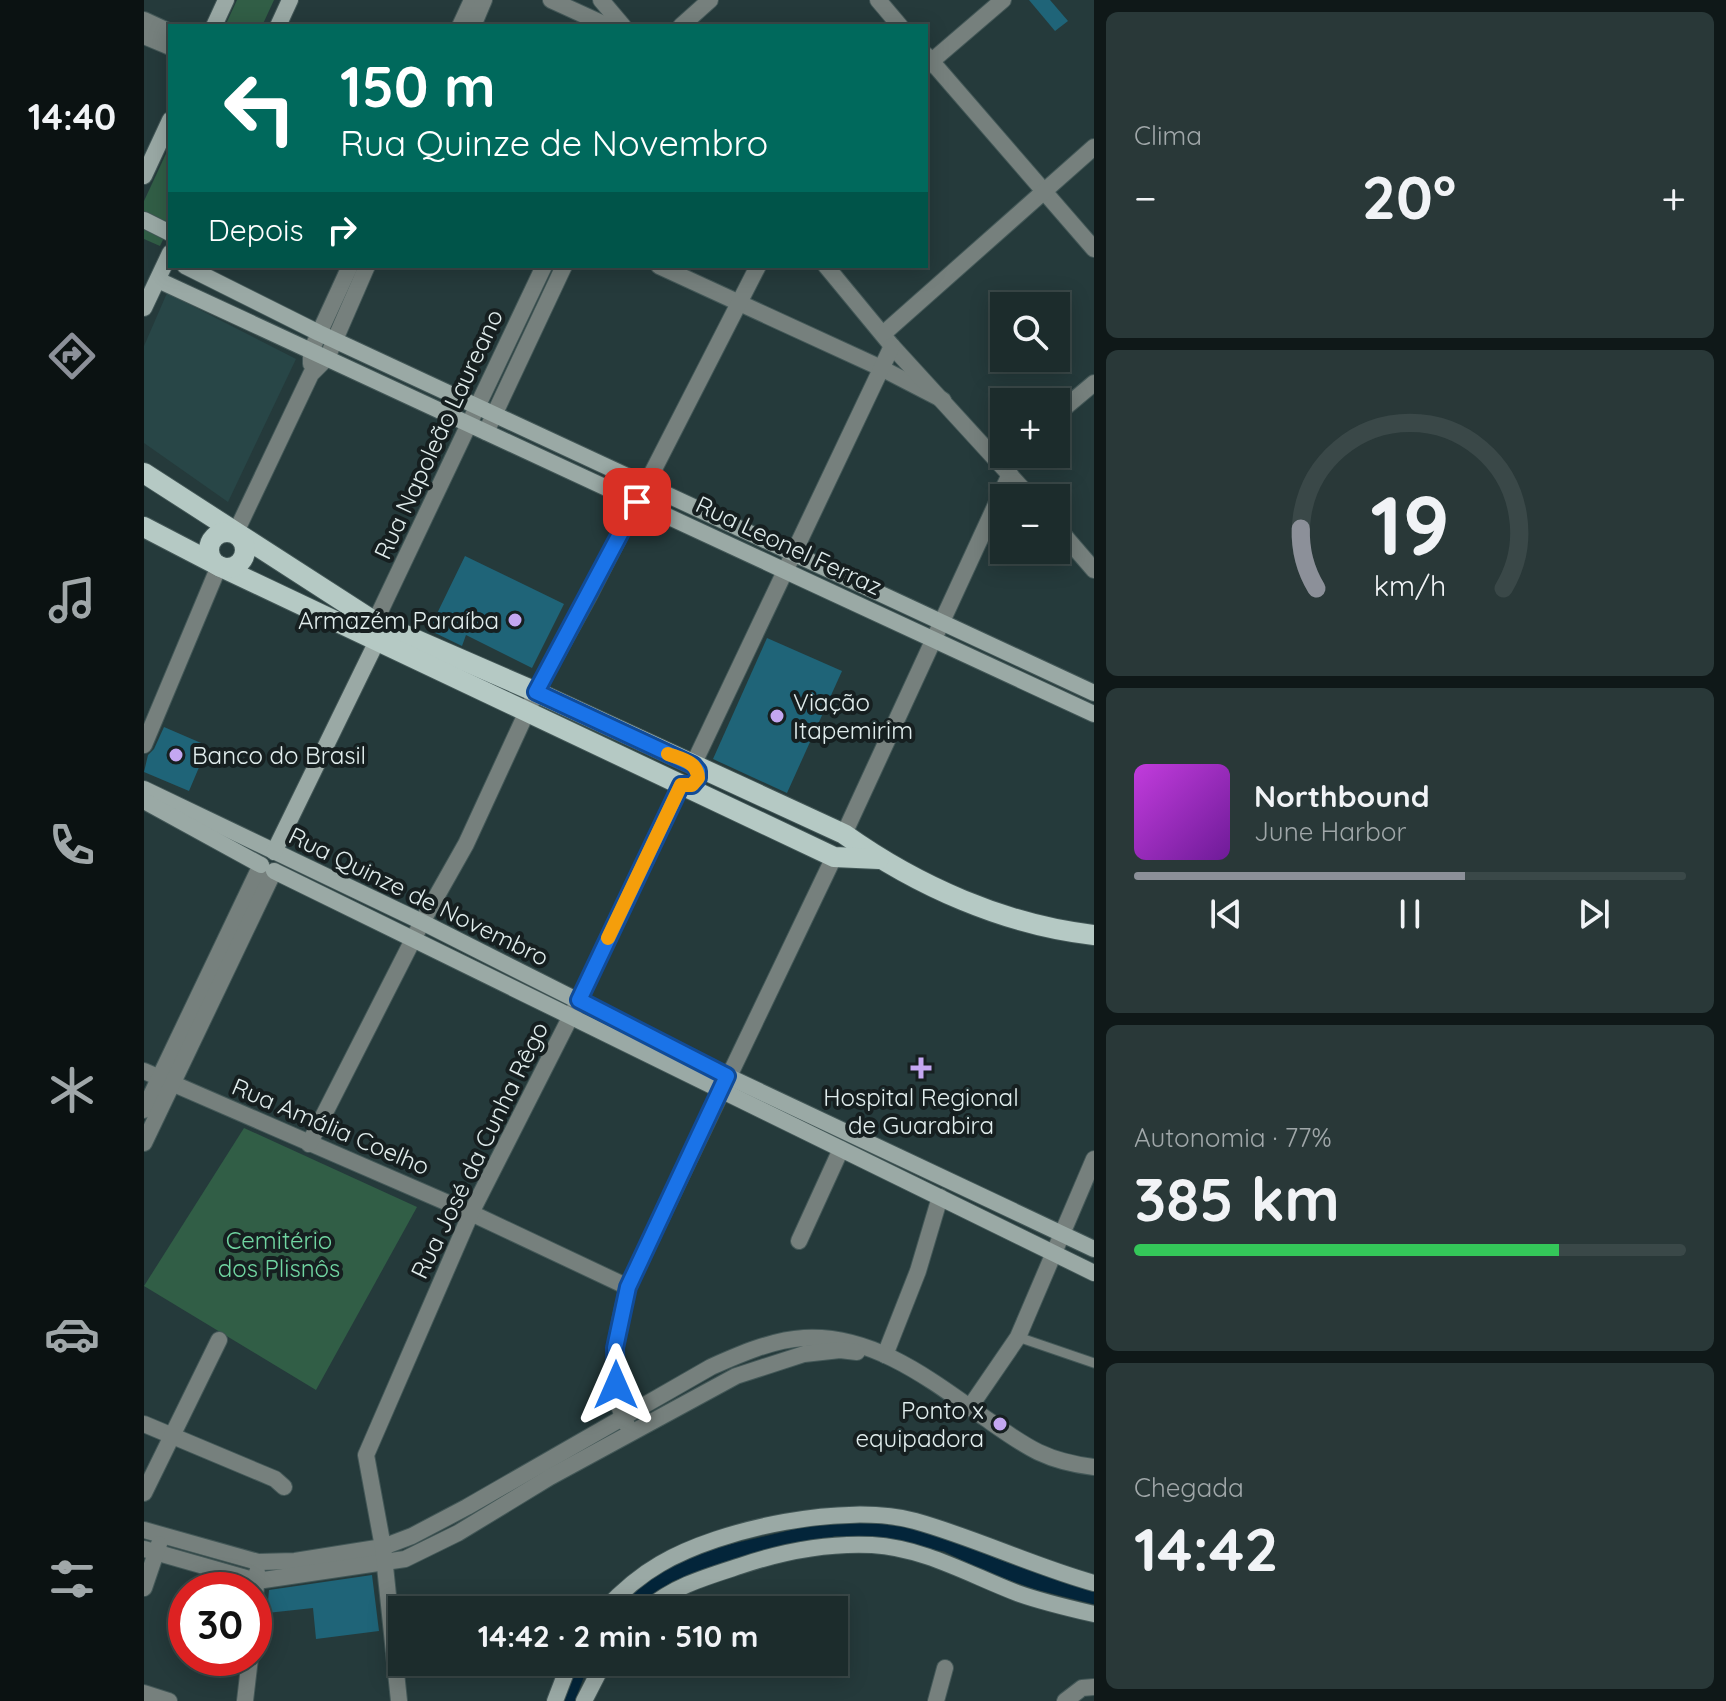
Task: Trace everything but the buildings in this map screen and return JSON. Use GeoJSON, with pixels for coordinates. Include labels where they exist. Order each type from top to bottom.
{"type":"FeatureCollection","features":[{"type":"Feature","properties":{"kind":"main road"},"geometry":{"type":"LineString","coordinates":[[144,473],[376,631]]}},
{"type":"Feature","properties":{"kind":"main road"},"geometry":{"type":"LineString","coordinates":[[144,527],[219,566],[376,631],[532,702],[693,765],[844,834],[879,859],[994,914],[1059,931],[1094,935]]}},
{"type":"Feature","properties":{"kind":"main road"},"geometry":{"type":"LineString","coordinates":[[219,566],[210,557],[209,545],[217,535],[235,534]]}},
{"type":"Feature","properties":{"kind":"main road"},"geometry":{"type":"LineString","coordinates":[[532,702],[681,785],[834,857],[879,859]]}},
{"type":"Feature","properties":{"kind":"main road"},"geometry":{"type":"LineString","coordinates":[[681,785],[692,785],[697,781],[698,771],[693,765]]}},
{"type":"Feature","properties":{"kind":"main road"},"geometry":{"type":"LineString","coordinates":[[834,857],[826,848],[827,840],[832,834],[844,834]]}},
{"type":"Feature","properties":{"kind":"street"},"geometry":{"type":"LineString","coordinates":[[215,24],[226,0]]}},
{"type":"Feature","properties":{"kind":"street"},"geometry":{"type":"LineString","coordinates":[[279,24],[290,0]]}},
{"type":"Feature","properties":{"kind":"street"},"geometry":{"type":"LineString","coordinates":[[461,24],[472,0]]}},
{"type":"Feature","properties":{"kind":"street"},"geometry":{"type":"LineString","coordinates":[[474,24],[484,0]]}},
{"type":"Feature","properties":{"kind":"street"},"geometry":{"type":"LineString","coordinates":[[551,0],[604,24]]}},
{"type":"Feature","properties":{"kind":"street"},"geometry":{"type":"LineString","coordinates":[[601,0],[621,24]]}},
{"type":"Feature","properties":{"kind":"street"},"geometry":{"type":"LineString","coordinates":[[683,24],[710,0]]}},
{"type":"Feature","properties":{"kind":"street"},"geometry":{"type":"LineString","coordinates":[[878,0],[898,24]]}},
{"type":"Feature","properties":{"kind":"street"},"geometry":{"type":"LineString","coordinates":[[1003,0],[928,61],[1094,249]]}},
{"type":"Feature","properties":{"kind":"street"},"geometry":{"type":"LineString","coordinates":[[144,20],[168,31]]}},
{"type":"Feature","properties":{"kind":"street"},"geometry":{"type":"LineString","coordinates":[[144,36],[168,46]]}},
{"type":"Feature","properties":{"kind":"street"},"geometry":{"type":"LineString","coordinates":[[144,176],[168,124]]}},
{"type":"Feature","properties":{"kind":"street"},"geometry":{"type":"LineString","coordinates":[[693,765],[881,368],[888,340],[1094,147]]}},
{"type":"Feature","properties":{"kind":"street"},"geometry":{"type":"LineString","coordinates":[[144,220],[168,232]]}},
{"type":"Feature","properties":{"kind":"street"},"geometry":{"type":"LineString","coordinates":[[144,308],[168,259]]}},
{"type":"Feature","properties":{"kind":"street","name":"Rua Leonel Ferraz"},"geometry":{"type":"LineString","coordinates":[[189,268],[319,333],[646,484],[788,562]]}},
{"type":"Feature","properties":{"kind":"street"},"geometry":{"type":"LineString","coordinates":[[311,374],[311,351],[349,268]]}},
{"type":"Feature","properties":{"kind":"street"},"geometry":{"type":"LineString","coordinates":[[235,534],[311,374],[327,358],[366,268]]}},
{"type":"Feature","properties":{"kind":"street","name":"Rua Napoleão Laureano"},"geometry":{"type":"LineString","coordinates":[[274,852],[543,268]]}},
{"type":"Feature","properties":{"kind":"street","name":"Rua Napoleão Laureano"},"geometry":{"type":"LineString","coordinates":[[486,432],[563,268]]}},
{"type":"Feature","properties":{"kind":"street"},"geometry":{"type":"LineString","coordinates":[[663,268],[881,368],[943,400]]}},
{"type":"Feature","properties":{"kind":"street"},"geometry":{"type":"LineString","coordinates":[[309,1144],[422,922],[466,844],[532,702],[757,268]]}},
{"type":"Feature","properties":{"kind":"street"},"geometry":{"type":"LineString","coordinates":[[828,268],[888,340],[990,447]]}},
{"type":"Feature","properties":{"kind":"street","name":"Rua Leonel Ferraz"},"geometry":{"type":"LineString","coordinates":[[158,280],[637,502],[788,562],[936,631],[1094,714]]}},
{"type":"Feature","properties":{"kind":"street"},"geometry":{"type":"LineString","coordinates":[[1070,403],[1094,383]]}},
{"type":"Feature","properties":{"kind":"street"},"geometry":{"type":"LineString","coordinates":[[844,834],[971,561],[1006,468]]}},
{"type":"Feature","properties":{"kind":"street"},"geometry":{"type":"LineString","coordinates":[[1070,542],[1094,570]]}},
{"type":"Feature","properties":{"kind":"street"},"geometry":{"type":"LineString","coordinates":[[144,745],[219,566]]}},
{"type":"Feature","properties":{"kind":"street","name":"Rua Leonel Ferraz"},"geometry":{"type":"LineString","coordinates":[[936,631],[1094,693]]}},
{"type":"Feature","properties":{"kind":"street","name":"Rua José da Cunha Rêgo"},"geometry":{"type":"LineString","coordinates":[[399,1701],[384,1555],[366,1455],[471,1213],[579,1000],[681,785]]}},
{"type":"Feature","properties":{"kind":"street","name":"Rua Quinze de Novembro"},"geometry":{"type":"LineString","coordinates":[[144,789],[579,1000],[841,1149],[1094,1273]]}},
{"type":"Feature","properties":{"kind":"street","name":"Rua Quinze de Novembro"},"geometry":{"type":"LineString","coordinates":[[144,801],[268,868],[570,1017],[1094,1249]]}},
{"type":"Feature","properties":{"kind":"street"},"geometry":{"type":"LineString","coordinates":[[144,1143],[167,1081],[268,868],[279,867],[281,860],[274,852]]}},
{"type":"Feature","properties":{"kind":"street"},"geometry":{"type":"LineString","coordinates":[[631,1432],[623,1417],[616,1385],[615,1348],[628,1287],[834,857]]}},
{"type":"Feature","properties":{"kind":"street","name":"Rua Amália Coelho"},"geometry":{"type":"LineString","coordinates":[[144,1071],[471,1213],[628,1287]]}},
{"type":"Feature","properties":{"kind":"street"},"geometry":{"type":"LineString","coordinates":[[144,1110],[167,1081]]}},
{"type":"Feature","properties":{"kind":"street"},"geometry":{"type":"LineString","coordinates":[[799,1241],[841,1149]]}},
{"type":"Feature","properties":{"kind":"street"},"geometry":{"type":"LineString","coordinates":[[970,1407],[1018,1337],[1094,1159]]}},
{"type":"Feature","properties":{"kind":"street"},"geometry":{"type":"LineString","coordinates":[[892,1358],[940,1197]]}},
{"type":"Feature","properties":{"kind":"street"},"geometry":{"type":"LineString","coordinates":[[547,1470],[623,1417],[711,1367],[746,1352],[802,1338],[892,1358],[1036,1453],[1072,1465],[1094,1467]]}},
{"type":"Feature","properties":{"kind":"street"},"geometry":{"type":"LineString","coordinates":[[144,1493],[219,1340]]}},
{"type":"Feature","properties":{"kind":"street"},"geometry":{"type":"LineString","coordinates":[[272,1578],[384,1555],[412,1536],[467,1507],[631,1432],[736,1376],[804,1354],[848,1346]]}},
{"type":"Feature","properties":{"kind":"street"},"geometry":{"type":"LineString","coordinates":[[144,1424],[275,1479],[284,1487]]}},
{"type":"Feature","properties":{"kind":"street"},"geometry":{"type":"LineString","coordinates":[[617,1596],[664,1562],[697,1548],[768,1526],[820,1517],[867,1516],[913,1520],[1052,1571],[1094,1583]]}},
{"type":"Feature","properties":{"kind":"street"},"geometry":{"type":"LineString","coordinates":[[144,1530],[258,1562],[384,1555]]}},
{"type":"Feature","properties":{"kind":"street"},"geometry":{"type":"LineString","coordinates":[[144,1588],[150,1551],[163,1535]]}},
{"type":"Feature","properties":{"kind":"street"},"geometry":{"type":"LineString","coordinates":[[665,1596],[693,1581],[755,1561],[812,1548],[875,1545],[933,1558],[1037,1600],[1094,1614]]}},
{"type":"Feature","properties":{"kind":"street"},"geometry":{"type":"LineString","coordinates":[[150,1551],[225,1572]]}},
{"type":"Feature","properties":{"kind":"street"},"geometry":{"type":"LineString","coordinates":[[257,1572],[258,1562]]}},
{"type":"Feature","properties":{"kind":"street"},"geometry":{"type":"LineString","coordinates":[[936,1701],[945,1668]]}},
{"type":"Feature","properties":{"kind":"street"},"geometry":{"type":"LineString","coordinates":[[245,1701],[248,1676]]}},
{"type":"Feature","properties":{"kind":"street"},"geometry":{"type":"LineString","coordinates":[[555,1701],[565,1676]]}},
{"type":"Feature","properties":{"kind":"street"},"geometry":{"type":"LineString","coordinates":[[584,1701],[597,1676]]}},
{"type":"Feature","properties":{"kind":"street"},"geometry":{"type":"LineString","coordinates":[[1065,1701],[1082,1688],[1094,1687]]}},
{"type":"Feature","properties":{"kind":"lane"},"geometry":{"type":"LineString","coordinates":[[1018,1337],[1094,1363]]}},
{"type":"Feature","properties":{"kind":"shaded area"},"geometry":{"type":"Polygon","coordinates":[[[167,293],[296,359],[228,502],[144,443],[144,346],[167,293]]]}},
{"type":"Feature","properties":{"kind":"green space"},"geometry":{"type":"Polygon","coordinates":[[[237,0],[274,0],[263,24],[226,24],[237,0]]]}},
{"type":"Feature","properties":{"kind":"green space"},"geometry":{"type":"Polygon","coordinates":[[[168,149],[168,229],[160,246],[144,239],[144,201],[168,149]]]}},
{"type":"Feature","properties":{"kind":"green space","name":"Cemitério dos Plisnôs"},"geometry":{"type":"Polygon","coordinates":[[[244,1128],[417,1207],[316,1390],[144,1286],[244,1128]]]}},
{"type":"Feature","properties":{"kind":"waterway"},"geometry":{"type":"LineString","coordinates":[[635,1596],[669,1574],[724,1554],[835,1528],[894,1533],[947,1544],[993,1566],[1094,1596]]}},
{"type":"Feature","properties":{"kind":"waterway"},"geometry":{"type":"LineString","coordinates":[[566,1701],[576,1676]]}},
{"type":"Feature","properties":{"kind":"slow traffic"},"geometry":{"type":"LineString","coordinates":[[608,938],[681,785],[692,785],[698,778],[698,771],[693,765],[668,754]]}},
{"type":"Feature","properties":{"kind":"place","name":"Armazém Paraíba"},"geometry":{"type":"Point","coordinates":[515,620]}},
{"type":"Feature","properties":{"kind":"place","name":"Viação Itapemirim"},"geometry":{"type":"Point","coordinates":[777,716]}},
{"type":"Feature","properties":{"kind":"place","name":"Banco do Brasil"},"geometry":{"type":"Point","coordinates":[176,755]}},
{"type":"Feature","properties":{"kind":"place","name":"Hospital Regional de Guarabira"},"geometry":{"type":"Point","coordinates":[921,1068]}},
{"type":"Feature","properties":{"kind":"place","name":"Ponto x equipadora"},"geometry":{"type":"Point","coordinates":[1000,1424]}},
{"type":"Feature","properties":{"kind":"route"},"geometry":{"type":"LineString","coordinates":[[616,1385],[615,1348],[628,1287],[727,1076],[579,1000],[681,785],[692,785],[698,778],[698,771],[693,765],[536,692],[637,502]]}}]}
